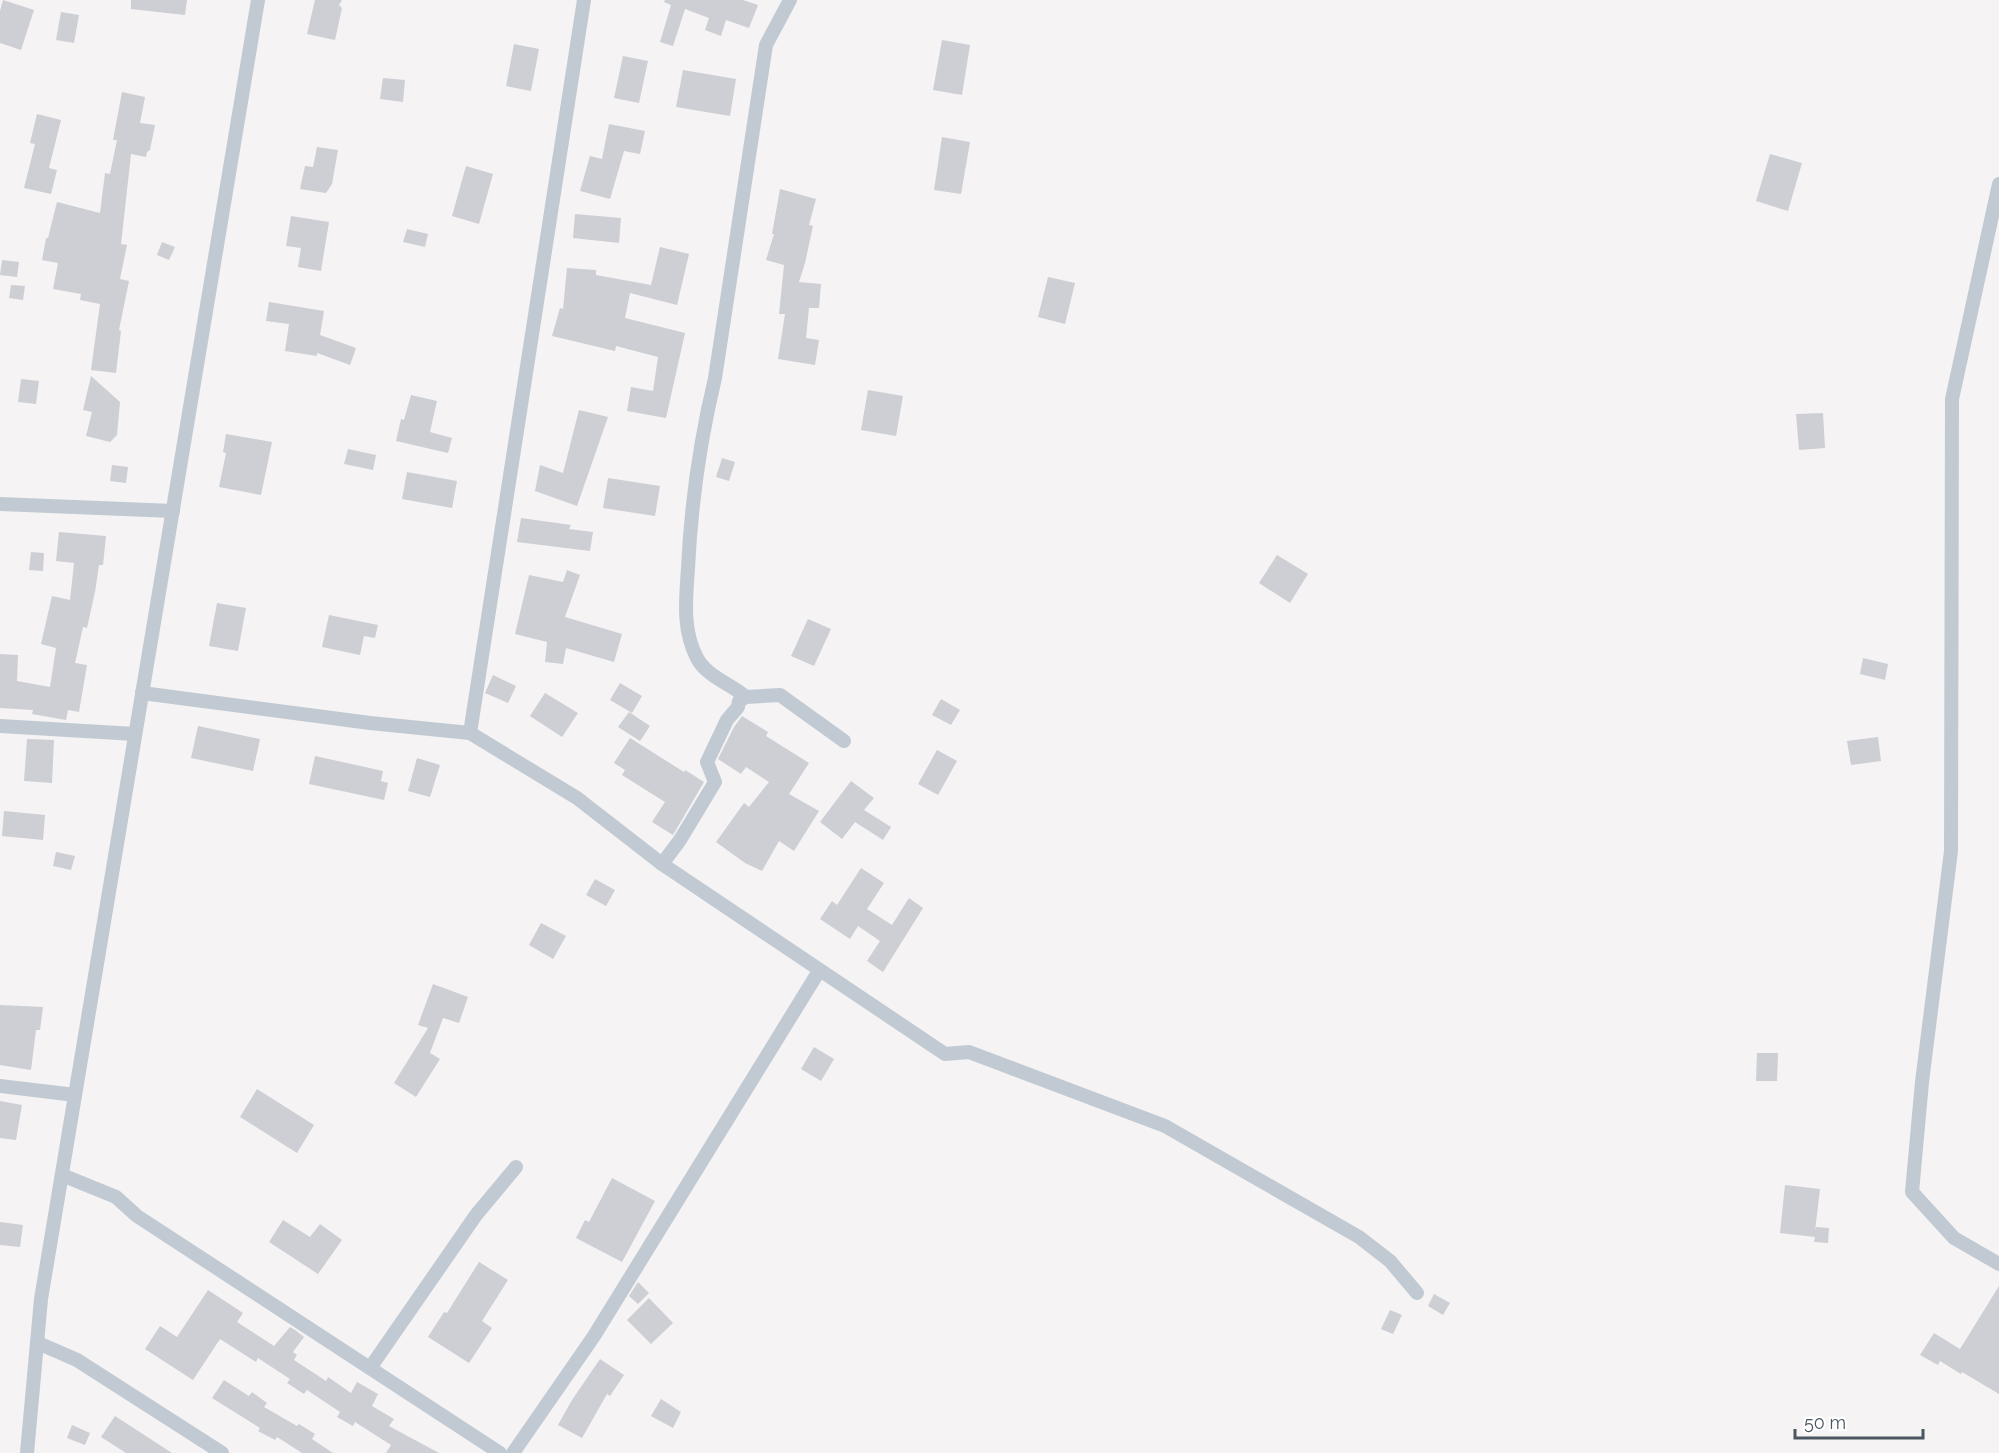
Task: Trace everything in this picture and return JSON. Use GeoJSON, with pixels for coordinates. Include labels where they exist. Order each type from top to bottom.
{"type":"FeatureCollection","features":[{"type":"Feature","properties":{"kind":"street"},"geometry":{"type":"LineString","coordinates":[[27,1453],[41,1299],[258,0]]}},
{"type":"Feature","properties":{"kind":"street"},"geometry":{"type":"LineString","coordinates":[[470,733],[584,0]]}},
{"type":"Feature","properties":{"kind":"street"},"geometry":{"type":"LineString","coordinates":[[746,697],[717,678],[698,660],[689,640],[686,613],[690,517],[703,430],[715,378],[766,45],[790,0]]}},
{"type":"Feature","properties":{"kind":"street"},"geometry":{"type":"LineString","coordinates":[[1999,184],[1952,399],[1951,851],[1922,1082],[1912,1192],[1954,1238],[1999,1264]]}},
{"type":"Feature","properties":{"kind":"street"},"geometry":{"type":"LineString","coordinates":[[0,504],[173,511]]}},
{"type":"Feature","properties":{"kind":"street"},"geometry":{"type":"LineString","coordinates":[[142,693],[370,723],[470,733],[577,798],[662,864],[945,1054],[969,1052],[1165,1126],[1359,1237],[1390,1261],[1417,1293]]}},
{"type":"Feature","properties":{"kind":"street"},"geometry":{"type":"LineString","coordinates":[[662,864],[715,782],[707,762],[727,720],[738,707],[739,701],[746,697],[780,694],[844,741]]}},
{"type":"Feature","properties":{"kind":"street"},"geometry":{"type":"LineString","coordinates":[[0,726],[135,734]]}},
{"type":"Feature","properties":{"kind":"street"},"geometry":{"type":"LineString","coordinates":[[513,1453],[594,1336],[819,971]]}},
{"type":"Feature","properties":{"kind":"street"},"geometry":{"type":"LineString","coordinates":[[0,1086],[75,1095]]}},
{"type":"Feature","properties":{"kind":"street"},"geometry":{"type":"LineString","coordinates":[[370,1368],[476,1215],[516,1167]]}},
{"type":"Feature","properties":{"kind":"street"},"geometry":{"type":"LineString","coordinates":[[62,1175],[116,1197],[137,1216],[500,1453]]}},
{"type":"Feature","properties":{"kind":"street"},"geometry":{"type":"LineString","coordinates":[[38,1343],[87,1366],[222,1453]]}},
{"type":"Feature","properties":{"kind":"building"},"geometry":{"type":"Polygon","coordinates":[[[3,0],[34,10],[21,50],[0,43],[0,11],[3,0]]]}},
{"type":"Feature","properties":{"kind":"building"},"geometry":{"type":"Polygon","coordinates":[[[131,0],[187,0],[185,15],[131,9],[131,0]]]}},
{"type":"Feature","properties":{"kind":"building"},"geometry":{"type":"Polygon","coordinates":[[[315,0],[342,0],[339,5],[342,8],[335,40],[307,34],[315,0]]]}},
{"type":"Feature","properties":{"kind":"building"},"geometry":{"type":"Polygon","coordinates":[[[665,0],[743,0],[758,5],[749,28],[726,20],[721,36],[705,30],[709,18],[685,9],[673,46],[660,42],[671,5],[664,2],[665,0]]]}},
{"type":"Feature","properties":{"kind":"building"},"geometry":{"type":"Polygon","coordinates":[[[61,12],[79,15],[74,43],[56,40],[61,12]]]}},
{"type":"Feature","properties":{"kind":"building"},"geometry":{"type":"Polygon","coordinates":[[[942,40],[970,45],[962,95],[933,90],[942,40]]]}},
{"type":"Feature","properties":{"kind":"building"},"geometry":{"type":"Polygon","coordinates":[[[514,44],[539,49],[531,91],[506,86],[514,44]]]}},
{"type":"Feature","properties":{"kind":"building"},"geometry":{"type":"Polygon","coordinates":[[[623,56],[648,61],[639,103],[614,98],[623,56]]]}},
{"type":"Feature","properties":{"kind":"building"},"geometry":{"type":"Polygon","coordinates":[[[683,70],[736,79],[730,116],[676,107],[683,70]]]}},
{"type":"Feature","properties":{"kind":"building"},"geometry":{"type":"Polygon","coordinates":[[[383,78],[405,80],[403,102],[380,99],[383,78]]]}},
{"type":"Feature","properties":{"kind":"building"},"geometry":{"type":"Polygon","coordinates":[[[122,92],[145,97],[140,123],[155,125],[150,150],[146,157],[131,154],[121,244],[127,245],[120,279],[129,281],[119,330],[121,331],[116,373],[91,370],[100,304],[80,300],[81,294],[53,289],[58,263],[42,260],[57,202],[100,213],[105,173],[110,174],[117,140],[113,140],[122,92]]]}},
{"type":"Feature","properties":{"kind":"building"},"geometry":{"type":"Polygon","coordinates":[[[37,114],[61,120],[49,168],[57,170],[51,194],[24,188],[35,144],[30,143],[37,114]]]}},
{"type":"Feature","properties":{"kind":"building"},"geometry":{"type":"Polygon","coordinates":[[[609,124],[645,131],[640,154],[624,151],[610,199],[580,191],[590,156],[602,159],[609,124]]]}},
{"type":"Feature","properties":{"kind":"building"},"geometry":{"type":"Polygon","coordinates":[[[942,137],[970,142],[961,194],[934,190],[942,137]]]}},
{"type":"Feature","properties":{"kind":"building"},"geometry":{"type":"Polygon","coordinates":[[[317,147],[338,150],[332,184],[326,193],[300,189],[305,166],[313,167],[317,147]]]}},
{"type":"Feature","properties":{"kind":"building"},"geometry":{"type":"Polygon","coordinates":[[[1770,154],[1802,163],[1788,211],[1756,201],[1770,154]]]}},
{"type":"Feature","properties":{"kind":"building"},"geometry":{"type":"Polygon","coordinates":[[[466,166],[493,174],[479,224],[452,216],[466,166]]]}},
{"type":"Feature","properties":{"kind":"building"},"geometry":{"type":"Polygon","coordinates":[[[780,189],[816,199],[809,225],[813,226],[799,282],[821,284],[819,308],[809,308],[806,338],[819,340],[815,365],[778,359],[785,314],[779,314],[784,265],[766,260],[774,234],[772,234],[780,189]]]}},
{"type":"Feature","properties":{"kind":"building"},"geometry":{"type":"Polygon","coordinates":[[[575,214],[621,218],[619,243],[573,238],[575,214]]]}},
{"type":"Feature","properties":{"kind":"building"},"geometry":{"type":"Polygon","coordinates":[[[291,216],[329,222],[321,271],[298,267],[301,248],[286,246],[291,216]]]}},
{"type":"Feature","properties":{"kind":"building"},"geometry":{"type":"Polygon","coordinates":[[[407,229],[428,234],[425,247],[403,242],[407,229]]]}},
{"type":"Feature","properties":{"kind":"building"},"geometry":{"type":"Polygon","coordinates":[[[162,242],[175,247],[169,260],[157,255],[162,242]]]}},
{"type":"Feature","properties":{"kind":"building"},"geometry":{"type":"Polygon","coordinates":[[[660,247],[689,254],[677,305],[630,293],[625,318],[685,333],[666,418],[627,411],[631,387],[653,391],[658,357],[616,346],[615,351],[552,336],[560,308],[563,309],[567,268],[596,270],[596,275],[651,285],[660,247]]]}},
{"type":"Feature","properties":{"kind":"building"},"geometry":{"type":"Polygon","coordinates":[[[2,260],[19,262],[17,277],[0,275],[2,260]]]}},
{"type":"Feature","properties":{"kind":"building"},"geometry":{"type":"Polygon","coordinates":[[[1048,277],[1075,283],[1065,324],[1038,317],[1048,277]]]}},
{"type":"Feature","properties":{"kind":"building"},"geometry":{"type":"Polygon","coordinates":[[[11,285],[25,286],[23,300],[9,298],[11,285]]]}},
{"type":"Feature","properties":{"kind":"building"},"geometry":{"type":"Polygon","coordinates":[[[269,302],[324,311],[320,335],[356,348],[350,365],[317,353],[317,356],[285,351],[289,324],[266,321],[269,302]]]}},
{"type":"Feature","properties":{"kind":"building"},"geometry":{"type":"Polygon","coordinates":[[[91,376],[120,402],[117,435],[110,442],[86,436],[92,412],[83,410],[91,376]]]}},
{"type":"Feature","properties":{"kind":"building"},"geometry":{"type":"Polygon","coordinates":[[[21,379],[39,381],[36,404],[18,402],[21,379]]]}},
{"type":"Feature","properties":{"kind":"building"},"geometry":{"type":"Polygon","coordinates":[[[868,390],[903,396],[896,436],[861,430],[868,390]]]}},
{"type":"Feature","properties":{"kind":"building"},"geometry":{"type":"Polygon","coordinates":[[[411,395],[437,401],[430,432],[452,438],[448,453],[396,441],[401,419],[404,420],[411,395]]]}},
{"type":"Feature","properties":{"kind":"building"},"geometry":{"type":"Polygon","coordinates":[[[579,410],[608,417],[577,506],[535,491],[540,465],[563,473],[579,410]]]}},
{"type":"Feature","properties":{"kind":"building"},"geometry":{"type":"Polygon","coordinates":[[[1823,413],[1825,448],[1799,450],[1796,414],[1823,413]]]}},
{"type":"Feature","properties":{"kind":"building"},"geometry":{"type":"Polygon","coordinates":[[[226,434],[272,442],[261,495],[219,487],[226,453],[223,452],[226,434]]]}},
{"type":"Feature","properties":{"kind":"building"},"geometry":{"type":"Polygon","coordinates":[[[348,449],[376,455],[373,470],[344,464],[348,449]]]}},
{"type":"Feature","properties":{"kind":"building"},"geometry":{"type":"Polygon","coordinates":[[[722,458],[735,462],[729,481],[716,477],[722,458]]]}},
{"type":"Feature","properties":{"kind":"building"},"geometry":{"type":"Polygon","coordinates":[[[112,465],[128,467],[126,483],[110,481],[112,465]]]}},
{"type":"Feature","properties":{"kind":"building"},"geometry":{"type":"Polygon","coordinates":[[[407,472],[457,481],[452,508],[402,499],[407,472]]]}},
{"type":"Feature","properties":{"kind":"building"},"geometry":{"type":"Polygon","coordinates":[[[608,478],[660,486],[655,516],[603,508],[608,478]]]}},
{"type":"Feature","properties":{"kind":"building"},"geometry":{"type":"Polygon","coordinates":[[[521,518],[571,525],[569,529],[593,532],[590,551],[517,542],[521,518]]]}},
{"type":"Feature","properties":{"kind":"building"},"geometry":{"type":"Polygon","coordinates":[[[59,532],[106,536],[103,565],[99,565],[87,628],[83,627],[75,663],[87,665],[79,712],[68,710],[66,720],[32,714],[33,710],[0,708],[0,654],[18,655],[17,681],[50,687],[56,648],[41,644],[52,596],[70,600],[74,563],[56,561],[59,532]]]}},
{"type":"Feature","properties":{"kind":"building"},"geometry":{"type":"Polygon","coordinates":[[[31,552],[44,553],[43,571],[29,570],[31,552]]]}},
{"type":"Feature","properties":{"kind":"building"},"geometry":{"type":"Polygon","coordinates":[[[1277,555],[1308,574],[1290,603],[1259,583],[1277,555]]]}},
{"type":"Feature","properties":{"kind":"building"},"geometry":{"type":"Polygon","coordinates":[[[567,570],[580,575],[565,617],[622,634],[614,662],[566,648],[563,664],[545,662],[547,642],[515,634],[529,575],[563,582],[567,570]]]}},
{"type":"Feature","properties":{"kind":"building"},"geometry":{"type":"Polygon","coordinates":[[[217,603],[246,608],[238,651],[209,646],[217,603]]]}},
{"type":"Feature","properties":{"kind":"building"},"geometry":{"type":"Polygon","coordinates":[[[329,615],[378,625],[375,638],[364,636],[360,655],[322,647],[329,615]]]}},
{"type":"Feature","properties":{"kind":"building"},"geometry":{"type":"Polygon","coordinates":[[[808,619],[831,629],[814,666],[791,656],[808,619]]]}},
{"type":"Feature","properties":{"kind":"building"},"geometry":{"type":"Polygon","coordinates":[[[1863,658],[1888,664],[1885,680],[1860,674],[1863,658]]]}},
{"type":"Feature","properties":{"kind":"building"},"geometry":{"type":"Polygon","coordinates":[[[493,675],[516,686],[508,703],[485,693],[493,675]]]}},
{"type":"Feature","properties":{"kind":"building"},"geometry":{"type":"Polygon","coordinates":[[[620,683],[642,696],[632,713],[610,700],[620,683]]]}},
{"type":"Feature","properties":{"kind":"building"},"geometry":{"type":"Polygon","coordinates":[[[545,693],[578,713],[562,737],[530,716],[545,693]]]}},
{"type":"Feature","properties":{"kind":"building"},"geometry":{"type":"Polygon","coordinates":[[[941,699],[960,710],[951,725],[932,715],[941,699]]]}},
{"type":"Feature","properties":{"kind":"building"},"geometry":{"type":"Polygon","coordinates":[[[629,712],[650,726],[640,741],[618,727],[629,712]]]}},
{"type":"Feature","properties":{"kind":"building"},"geometry":{"type":"Polygon","coordinates":[[[742,716],[768,732],[766,736],[809,763],[789,794],[819,811],[794,851],[779,841],[762,871],[745,863],[716,842],[744,803],[749,807],[769,782],[746,767],[741,774],[718,759],[742,716]]]}},
{"type":"Feature","properties":{"kind":"building"},"geometry":{"type":"Polygon","coordinates":[[[198,726],[260,739],[253,771],[191,758],[198,726]]]}},
{"type":"Feature","properties":{"kind":"building"},"geometry":{"type":"Polygon","coordinates":[[[1878,737],[1881,761],[1851,765],[1847,741],[1878,737]]]}},
{"type":"Feature","properties":{"kind":"building"},"geometry":{"type":"Polygon","coordinates":[[[630,738],[704,782],[673,835],[652,822],[665,802],[622,775],[625,770],[614,763],[630,738]]]}},
{"type":"Feature","properties":{"kind":"building"},"geometry":{"type":"Polygon","coordinates":[[[27,739],[54,740],[52,783],[24,781],[27,739]]]}},
{"type":"Feature","properties":{"kind":"building"},"geometry":{"type":"Polygon","coordinates":[[[937,750],[957,761],[938,795],[918,784],[937,750]]]}},
{"type":"Feature","properties":{"kind":"building"},"geometry":{"type":"Polygon","coordinates":[[[315,756],[383,771],[381,781],[388,783],[384,800],[309,784],[315,756]]]}},
{"type":"Feature","properties":{"kind":"building"},"geometry":{"type":"Polygon","coordinates":[[[417,758],[440,765],[430,797],[408,791],[417,758]]]}},
{"type":"Feature","properties":{"kind":"building"},"geometry":{"type":"Polygon","coordinates":[[[851,781],[874,798],[864,810],[891,827],[883,840],[855,822],[842,839],[820,822],[851,781]]]}},
{"type":"Feature","properties":{"kind":"building"},"geometry":{"type":"Polygon","coordinates":[[[4,811],[45,815],[43,840],[2,836],[4,811]]]}},
{"type":"Feature","properties":{"kind":"building"},"geometry":{"type":"Polygon","coordinates":[[[56,852],[75,856],[71,870],[53,866],[56,852]]]}},
{"type":"Feature","properties":{"kind":"building"},"geometry":{"type":"Polygon","coordinates":[[[861,868],[884,883],[867,909],[892,925],[909,898],[923,908],[883,972],[867,961],[880,941],[858,926],[850,939],[820,919],[832,901],[837,905],[861,868]]]}},
{"type":"Feature","properties":{"kind":"building"},"geometry":{"type":"Polygon","coordinates":[[[595,879],[615,890],[606,906],[586,895],[595,879]]]}},
{"type":"Feature","properties":{"kind":"building"},"geometry":{"type":"Polygon","coordinates":[[[541,923],[566,936],[553,959],[529,945],[541,923]]]}},
{"type":"Feature","properties":{"kind":"building"},"geometry":{"type":"Polygon","coordinates":[[[433,984],[468,997],[459,1023],[443,1018],[430,1053],[440,1059],[416,1097],[394,1083],[428,1028],[418,1025],[433,984]]]}},
{"type":"Feature","properties":{"kind":"building"},"geometry":{"type":"Polygon","coordinates":[[[0,1005],[43,1007],[40,1030],[36,1030],[31,1070],[0,1065],[0,1005]]]}},
{"type":"Feature","properties":{"kind":"building"},"geometry":{"type":"Polygon","coordinates":[[[814,1047],[834,1059],[821,1081],[801,1069],[814,1047]]]}},
{"type":"Feature","properties":{"kind":"building"},"geometry":{"type":"Polygon","coordinates":[[[1757,1053],[1778,1053],[1777,1081],[1756,1081],[1757,1053]]]}},
{"type":"Feature","properties":{"kind":"building"},"geometry":{"type":"Polygon","coordinates":[[[257,1089],[314,1125],[297,1153],[240,1117],[257,1089]]]}},
{"type":"Feature","properties":{"kind":"building"},"geometry":{"type":"Polygon","coordinates":[[[0,1101],[22,1105],[16,1140],[0,1138],[0,1101]]]}},
{"type":"Feature","properties":{"kind":"building"},"geometry":{"type":"Polygon","coordinates":[[[612,1178],[655,1201],[622,1262],[576,1238],[585,1220],[589,1222],[612,1178]]]}},
{"type":"Feature","properties":{"kind":"building"},"geometry":{"type":"Polygon","coordinates":[[[1785,1185],[1820,1189],[1815,1231],[1816,1227],[1829,1228],[1828,1243],[1814,1242],[1815,1237],[1780,1233],[1785,1185]]]}},
{"type":"Feature","properties":{"kind":"building"},"geometry":{"type":"Polygon","coordinates":[[[283,1220],[310,1237],[320,1224],[342,1240],[318,1274],[269,1242],[283,1220]]]}},
{"type":"Feature","properties":{"kind":"building"},"geometry":{"type":"Polygon","coordinates":[[[0,1222],[23,1225],[20,1247],[0,1245],[0,1222]]]}},
{"type":"Feature","properties":{"kind":"building"},"geometry":{"type":"Polygon","coordinates":[[[479,1262],[508,1280],[482,1321],[492,1328],[469,1363],[428,1337],[444,1312],[447,1313],[479,1262]]]}},
{"type":"Feature","properties":{"kind":"building"},"geometry":{"type":"Polygon","coordinates":[[[638,1282],[649,1293],[638,1304],[629,1296],[638,1282]]]}},
{"type":"Feature","properties":{"kind":"building"},"geometry":{"type":"Polygon","coordinates":[[[1999,1286],[1999,1394],[1940,1361],[1938,1365],[1920,1355],[1934,1333],[1960,1349],[1999,1286]]]}},
{"type":"Feature","properties":{"kind":"building"},"geometry":{"type":"Polygon","coordinates":[[[208,1290],[243,1313],[237,1322],[274,1346],[290,1327],[295,1330],[304,1337],[293,1352],[297,1355],[294,1360],[326,1381],[328,1377],[351,1393],[357,1382],[378,1394],[372,1406],[394,1419],[389,1426],[439,1453],[386,1453],[391,1445],[355,1422],[353,1426],[337,1417],[340,1412],[307,1390],[304,1394],[287,1383],[290,1379],[258,1358],[256,1362],[220,1339],[193,1380],[145,1349],[160,1326],[177,1337],[208,1290]]]}},
{"type":"Feature","properties":{"kind":"building"},"geometry":{"type":"Polygon","coordinates":[[[1434,1294],[1450,1303],[1443,1315],[1428,1306],[1434,1294]]]}},
{"type":"Feature","properties":{"kind":"building"},"geometry":{"type":"Polygon","coordinates":[[[649,1298],[673,1323],[651,1344],[627,1320],[649,1298]]]}},
{"type":"Feature","properties":{"kind":"building"},"geometry":{"type":"Polygon","coordinates":[[[1390,1310],[1402,1315],[1393,1334],[1381,1329],[1390,1310]]]}},
{"type":"Feature","properties":{"kind":"building"},"geometry":{"type":"Polygon","coordinates":[[[600,1359],[624,1375],[610,1396],[607,1394],[582,1438],[558,1425],[600,1359]]]}},
{"type":"Feature","properties":{"kind":"building"},"geometry":{"type":"Polygon","coordinates":[[[224,1380],[249,1396],[252,1392],[267,1403],[264,1407],[315,1434],[312,1439],[333,1453],[302,1453],[277,1437],[275,1440],[258,1431],[260,1428],[212,1398],[224,1380]]]}},
{"type":"Feature","properties":{"kind":"building"},"geometry":{"type":"Polygon","coordinates":[[[661,1399],[681,1412],[673,1428],[651,1416],[661,1399]]]}},
{"type":"Feature","properties":{"kind":"building"},"geometry":{"type":"Polygon","coordinates":[[[115,1416],[172,1453],[126,1453],[101,1437],[115,1416]]]}},
{"type":"Feature","properties":{"kind":"building"},"geometry":{"type":"Polygon","coordinates":[[[72,1425],[90,1433],[85,1445],[67,1438],[72,1425]]]}}]}
